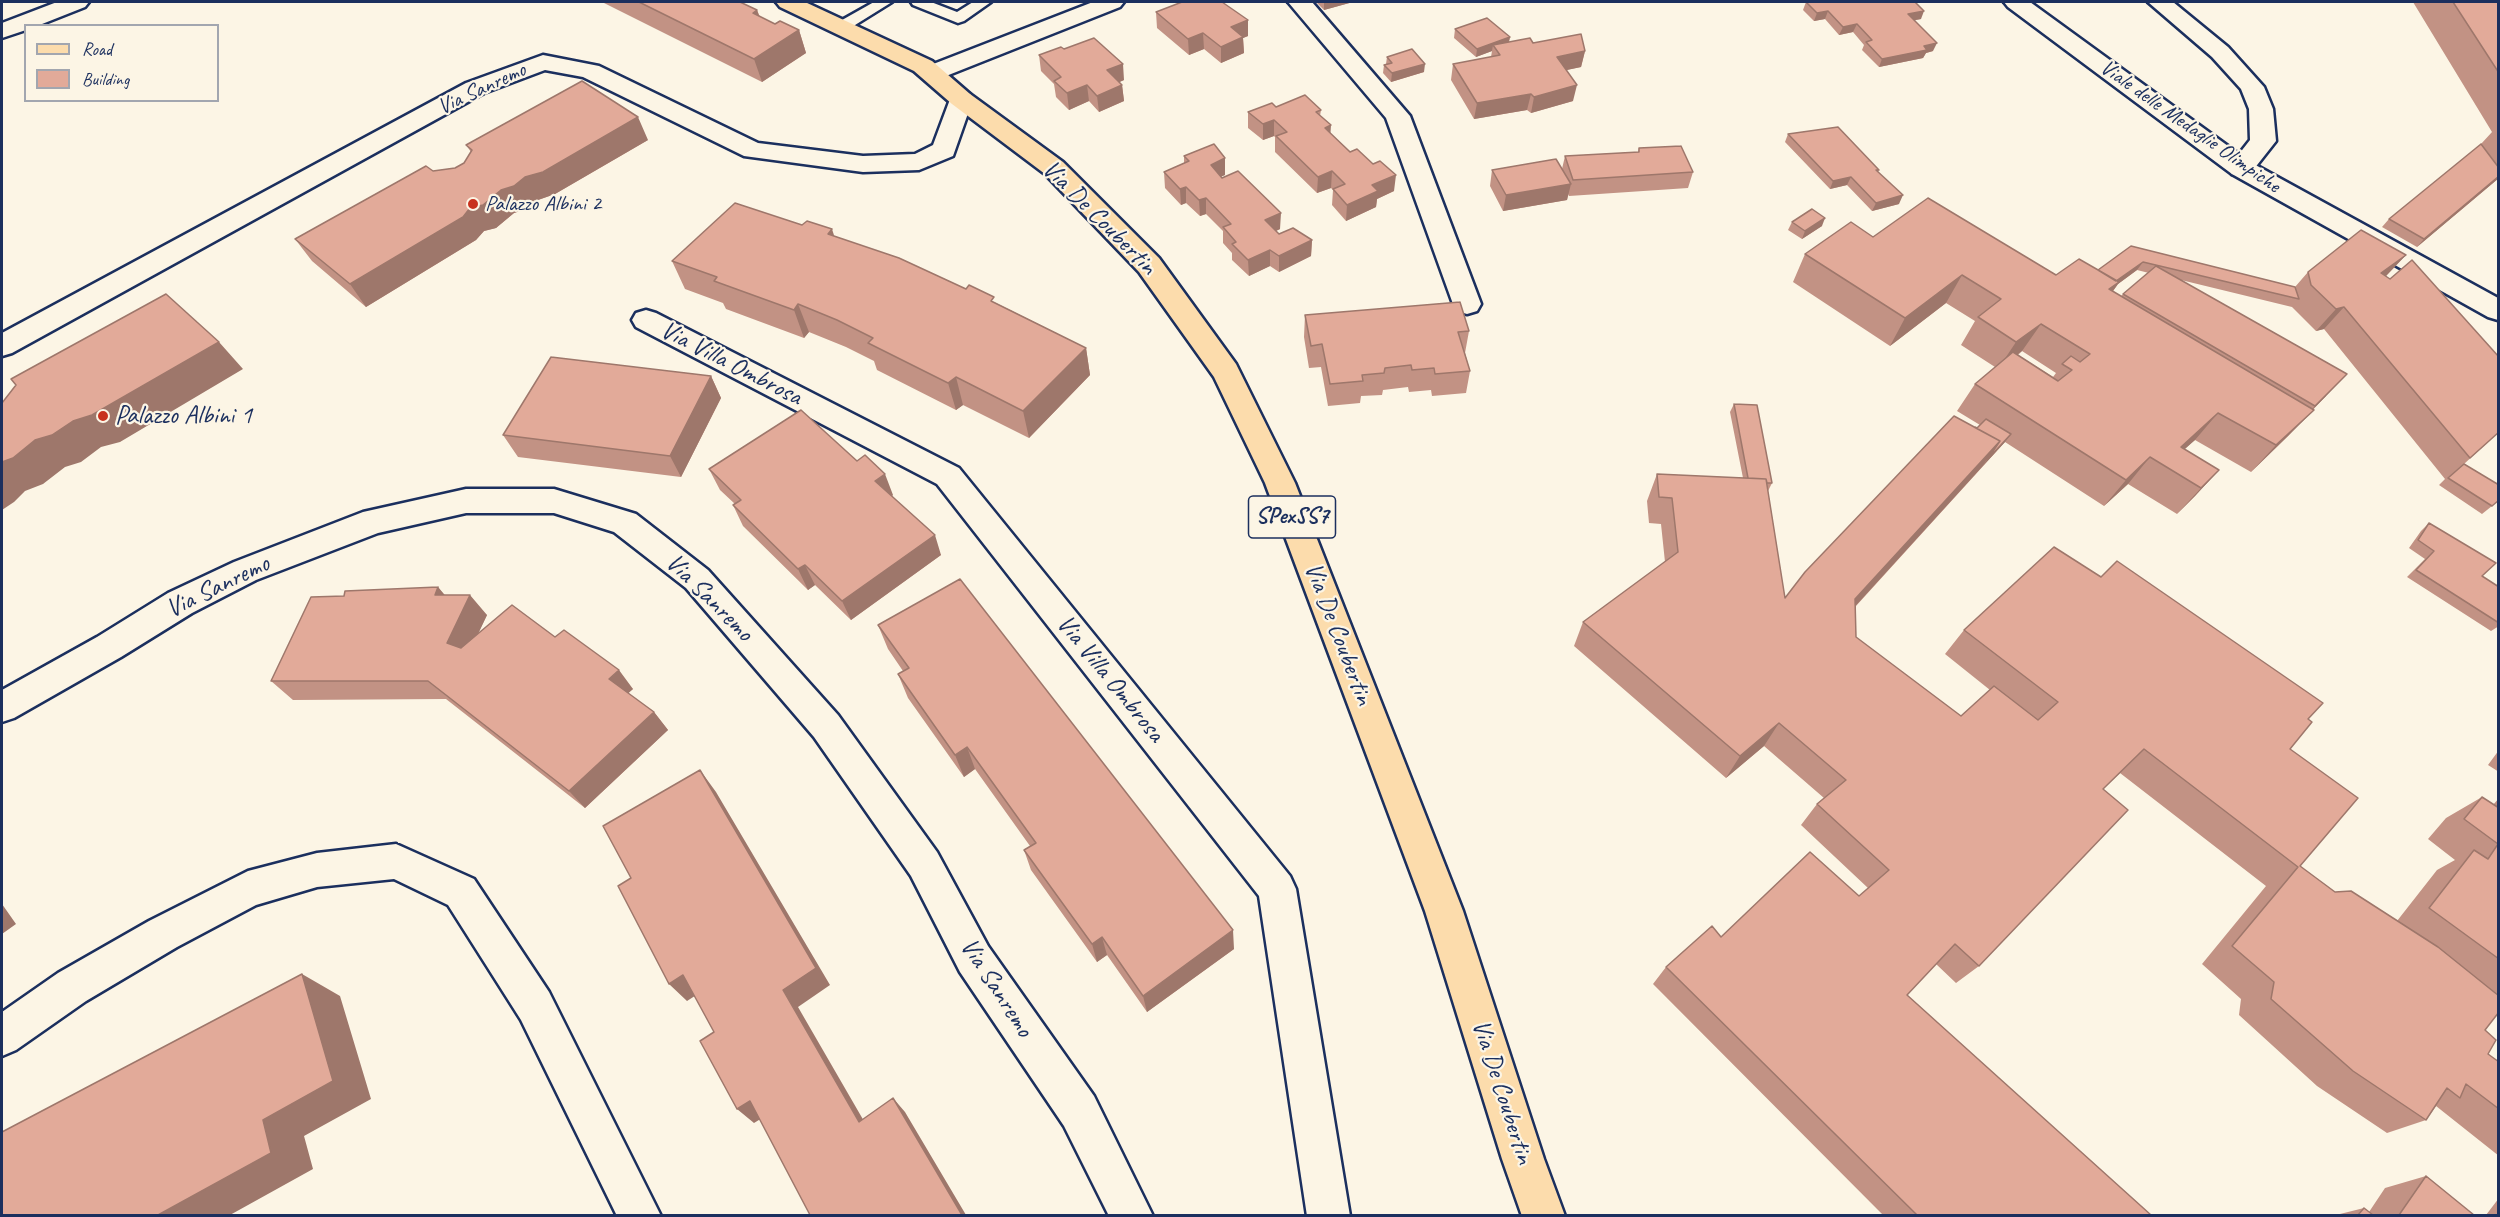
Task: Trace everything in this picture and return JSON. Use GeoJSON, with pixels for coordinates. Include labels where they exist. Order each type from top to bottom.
{"type":"FeatureCollection","features":[{"type":"Feature","properties":{"kind":"main road","name":"Via De Coubertin"},"geometry":{"type":"LineString","coordinates":[[788,2],[923,66],[962,99],[1054,168],[1149,265],[1226,372],[1280,483],[1444,911],[1523,1159],[1544,1215]]}},
{"type":"Feature","properties":{"kind":"street"},"geometry":{"type":"LineString","coordinates":[[2,31],[78,2]]}},
{"type":"Feature","properties":{"kind":"street"},"geometry":{"type":"LineString","coordinates":[[932,73],[1112,2]]}},
{"type":"Feature","properties":{"kind":"street"},"geometry":{"type":"LineString","coordinates":[[1300,2],[1398,116],[1467,304]]}},
{"type":"Feature","properties":{"kind":"street","name":"Viale delle Medaglie Olimpiche"},"geometry":{"type":"LineString","coordinates":[[2016,2],[2241,168],[2499,310]]}},
{"type":"Feature","properties":{"kind":"street"},"geometry":{"type":"LineString","coordinates":[[2160,2],[2220,52],[2252,87],[2261,109],[2263,141],[2241,168]]}},
{"type":"Feature","properties":{"kind":"street","name":"Via Sanremo"},"geometry":{"type":"LineString","coordinates":[[2,346],[475,88],[543,62],[590,71],[753,150],[863,164],[919,162],[944,150],[962,99]]}},
{"type":"Feature","properties":{"kind":"street","name":"Via Villa Ombrosa"},"geometry":{"type":"LineString","coordinates":[[646,320],[948,476],[1277,889],[1329,1215]]}},
{"type":"Feature","properties":{"kind":"street","name":"Via Sanremo"},"geometry":{"type":"LineString","coordinates":[[2,707],[109,647],[180,603],[245,570],[374,521],[466,501],[554,501],[625,523],[697,579],[826,726],[924,864],[974,959],[1079,1111],[1132,1215]]}},
{"type":"Feature","properties":{"kind":"street"},"geometry":{"type":"LineString","coordinates":[[2,1036],[72,987],[248,889],[317,870],[396,861],[461,892],[535,1006],[640,1215]]}},
{"type":"Feature","properties":{"kind":"lane"},"geometry":{"type":"LineString","coordinates":[[841,27],[884,2]]}},
{"type":"Feature","properties":{"kind":"lane"},"geometry":{"type":"LineString","coordinates":[[919,2],[958,18],[983,2]]}},
{"type":"Feature","properties":{"kind":"building"},"geometry":{"type":"Polygon","coordinates":[[[639,2],[740,2],[757,10],[753,13],[775,24],[780,21],[799,30],[754,59],[639,2]]]}},
{"type":"Feature","properties":{"kind":"building"},"geometry":{"type":"Polygon","coordinates":[[[1182,2],[1222,2],[1248,20],[1231,27],[1243,37],[1221,47],[1203,33],[1188,39],[1156,12],[1182,2]]]}},
{"type":"Feature","properties":{"kind":"building"},"geometry":{"type":"Polygon","coordinates":[[[1806,2],[1915,2],[1924,11],[1908,14],[1937,43],[1924,46],[1927,50],[1882,59],[1866,42],[1872,40],[1857,24],[1843,27],[1828,11],[1817,13],[1806,2]]]}},
{"type":"Feature","properties":{"kind":"building"},"geometry":{"type":"Polygon","coordinates":[[[2453,2],[2499,2],[2499,73],[2453,2]]]}},
{"type":"Feature","properties":{"kind":"building"},"geometry":{"type":"Polygon","coordinates":[[[1487,18],[1510,37],[1477,49],[1455,29],[1487,18]]]}},
{"type":"Feature","properties":{"kind":"building"},"geometry":{"type":"Polygon","coordinates":[[[1581,34],[1585,51],[1557,57],[1577,85],[1534,97],[1531,94],[1477,103],[1453,64],[1500,55],[1493,45],[1530,38],[1533,43],[1581,34]]]}},
{"type":"Feature","properties":{"kind":"building"},"geometry":{"type":"Polygon","coordinates":[[[1094,38],[1123,64],[1107,70],[1122,85],[1097,96],[1087,85],[1067,93],[1054,81],[1061,77],[1039,55],[1094,38]]]}},
{"type":"Feature","properties":{"kind":"building"},"geometry":{"type":"Polygon","coordinates":[[[1412,49],[1425,64],[1392,73],[1384,65],[1392,63],[1387,57],[1412,49]]]}},
{"type":"Feature","properties":{"kind":"building"},"geometry":{"type":"Polygon","coordinates":[[[582,81],[638,117],[543,172],[525,177],[514,186],[501,190],[483,205],[470,208],[463,217],[350,284],[295,239],[426,166],[433,171],[455,168],[464,163],[472,150],[466,145],[582,81]]]}},
{"type":"Feature","properties":{"kind":"building"},"geometry":{"type":"Polygon","coordinates":[[[1305,95],[1321,110],[1316,112],[1331,125],[1325,128],[1350,152],[1357,149],[1373,164],[1380,161],[1396,175],[1372,185],[1378,191],[1347,205],[1333,189],[1345,184],[1332,171],[1318,177],[1276,136],[1287,132],[1274,120],[1263,124],[1248,112],[1272,103],[1276,107],[1305,95]]]}},
{"type":"Feature","properties":{"kind":"building"},"geometry":{"type":"Polygon","coordinates":[[[1838,127],[1879,170],[1876,170],[1903,195],[1876,203],[1851,177],[1833,181],[1788,134],[1838,127]]]}},
{"type":"Feature","properties":{"kind":"building"},"geometry":{"type":"Polygon","coordinates":[[[1214,144],[1225,158],[1211,165],[1222,178],[1238,171],[1281,213],[1265,220],[1279,234],[1293,228],[1312,240],[1279,256],[1270,250],[1248,260],[1232,244],[1236,242],[1223,227],[1231,224],[1206,198],[1199,200],[1186,187],[1180,189],[1164,172],[1189,161],[1184,156],[1214,144]]]}},
{"type":"Feature","properties":{"kind":"building"},"geometry":{"type":"Polygon","coordinates":[[[2481,144],[2499,168],[2499,176],[2424,239],[2389,219],[2481,144]]]}},
{"type":"Feature","properties":{"kind":"building"},"geometry":{"type":"Polygon","coordinates":[[[1681,146],[1693,172],[1573,180],[1565,156],[1639,152],[1639,148],[1681,146]]]}},
{"type":"Feature","properties":{"kind":"building"},"geometry":{"type":"Polygon","coordinates":[[[1556,159],[1571,184],[1506,195],[1492,170],[1556,159]]]}},
{"type":"Feature","properties":{"kind":"building"},"geometry":{"type":"Polygon","coordinates":[[[1928,198],[2056,275],[2079,259],[2119,282],[2109,289],[2314,410],[2276,445],[2218,413],[2181,447],[2219,470],[2201,488],[2150,457],[2126,480],[1975,384],[2013,352],[2058,381],[2072,370],[2062,364],[2071,356],[2080,362],[2090,354],[2041,324],[2016,342],[1978,317],[2001,299],[1962,275],[1905,318],[1805,254],[1851,222],[1873,237],[1928,198]]]}},
{"type":"Feature","properties":{"kind":"building"},"geometry":{"type":"Polygon","coordinates":[[[735,203],[802,225],[807,221],[832,229],[828,234],[899,258],[966,289],[969,285],[994,297],[991,301],[1086,348],[1023,411],[956,377],[948,383],[868,343],[873,338],[837,320],[798,304],[794,310],[714,281],[717,277],[672,261],[735,203]]]}},
{"type":"Feature","properties":{"kind":"building"},"geometry":{"type":"Polygon","coordinates":[[[1812,209],[1825,218],[1805,231],[1792,222],[1812,209]]]}},
{"type":"Feature","properties":{"kind":"building"},"geometry":{"type":"Polygon","coordinates":[[[2361,230],[2406,255],[2381,273],[2390,279],[2412,260],[2499,357],[2499,432],[2470,458],[2344,307],[2336,309],[2311,285],[2308,272],[2361,230]]]}},
{"type":"Feature","properties":{"kind":"building"},"geometry":{"type":"Polygon","coordinates":[[[2131,246],[2295,287],[2299,299],[2143,262],[2116,281],[2098,270],[2131,246]]]}},
{"type":"Feature","properties":{"kind":"building"},"geometry":{"type":"Polygon","coordinates":[[[2156,266],[2347,374],[2315,406],[2123,294],[2156,266]]]}},
{"type":"Feature","properties":{"kind":"building"},"geometry":{"type":"Polygon","coordinates":[[[166,294],[219,342],[92,415],[73,421],[52,435],[35,440],[13,458],[2,462],[2,403],[16,385],[11,379],[166,294]]]}},
{"type":"Feature","properties":{"kind":"building"},"geometry":{"type":"Polygon","coordinates":[[[1460,302],[1469,331],[1458,332],[1470,371],[1435,374],[1434,368],[1412,370],[1411,365],[1385,368],[1384,373],[1362,375],[1363,381],[1330,384],[1322,344],[1311,346],[1305,315],[1460,302]]]}},
{"type":"Feature","properties":{"kind":"building"},"geometry":{"type":"Polygon","coordinates":[[[551,357],[711,376],[670,456],[503,435],[551,357]]]}},
{"type":"Feature","properties":{"kind":"building"},"geometry":{"type":"Polygon","coordinates":[[[1734,404],[1757,405],[1772,483],[1767,483],[1766,479],[1748,478],[1734,404]]]}},
{"type":"Feature","properties":{"kind":"building"},"geometry":{"type":"Polygon","coordinates":[[[801,410],[857,461],[865,455],[885,474],[875,481],[935,535],[842,601],[805,565],[798,569],[733,505],[741,500],[709,469],[801,410]]]}},
{"type":"Feature","properties":{"kind":"building"},"geometry":{"type":"Polygon","coordinates":[[[1954,416],[2000,441],[1855,599],[1856,637],[1961,716],[1994,686],[2038,720],[2058,702],[1964,630],[2054,547],[2101,577],[2117,561],[2323,703],[2308,719],[2312,722],[2290,749],[2358,798],[2300,866],[2335,892],[2351,891],[2438,947],[2499,996],[2499,1012],[2485,1030],[2496,1040],[2488,1054],[2499,1062],[2499,1109],[2466,1084],[2460,1098],[2447,1088],[2426,1120],[2353,1071],[2271,999],[2274,982],[2232,946],[2298,867],[2144,749],[2103,789],[2128,810],[1979,966],[1955,944],[1907,995],[2151,1215],[1917,1215],[1666,967],[1712,926],[1721,937],[1810,852],[1859,896],[1889,870],[1817,804],[1846,780],[1779,723],[1740,756],[1583,622],[1678,552],[1672,498],[1659,497],[1657,474],[1766,479],[1785,598],[1805,572],[1954,416]]]}},
{"type":"Feature","properties":{"kind":"building"},"geometry":{"type":"Polygon","coordinates":[[[1986,419],[2011,434],[1987,460],[2000,441],[1974,427],[1977,428],[1986,419]]]}},
{"type":"Feature","properties":{"kind":"building"},"geometry":{"type":"Polygon","coordinates":[[[2464,464],[2499,485],[2499,500],[2492,506],[2448,478],[2464,464]]]}},
{"type":"Feature","properties":{"kind":"building"},"geometry":{"type":"Polygon","coordinates":[[[2429,523],[2496,563],[2482,576],[2499,587],[2499,623],[2416,570],[2434,551],[2418,540],[2429,523]]]}},
{"type":"Feature","properties":{"kind":"building"},"geometry":{"type":"Polygon","coordinates":[[[960,579],[1233,930],[1143,996],[1102,937],[1092,944],[1024,850],[1036,843],[967,747],[955,755],[898,674],[909,668],[878,625],[960,579]]]}},
{"type":"Feature","properties":{"kind":"building"},"geometry":{"type":"Polygon","coordinates":[[[438,587],[435,595],[470,595],[447,643],[461,648],[512,605],[555,637],[564,630],[619,670],[609,679],[654,712],[569,791],[428,681],[271,681],[311,597],[344,596],[345,591],[438,587]]]}},
{"type":"Feature","properties":{"kind":"building"},"geometry":{"type":"Polygon","coordinates":[[[700,770],[816,968],[783,990],[859,1122],[893,1098],[962,1215],[810,1215],[750,1101],[737,1109],[700,1041],[714,1032],[683,975],[669,984],[618,886],[631,878],[603,826],[700,770]]]}},
{"type":"Feature","properties":{"kind":"building"},"geometry":{"type":"Polygon","coordinates":[[[2482,797],[2499,808],[2499,959],[2429,908],[2474,850],[2488,859],[2498,844],[2464,819],[2482,797]]]}},
{"type":"Feature","properties":{"kind":"building"},"geometry":{"type":"Polygon","coordinates":[[[302,974],[333,1081],[263,1120],[271,1153],[158,1215],[2,1215],[2,1132],[302,974]]]}},
{"type":"Feature","properties":{"kind":"building"},"geometry":{"type":"Polygon","coordinates":[[[2426,1176],[2474,1215],[2399,1215],[2426,1176]]]}},
{"type":"Feature","properties":{"kind":"building"},"geometry":{"type":"Polygon","coordinates":[[[2364,1208],[2373,1215],[2358,1215],[2364,1208]]]}},
{"type":"Feature","properties":{"kind":"place","name":"Palazzo Albini 2"},"geometry":{"type":"Point","coordinates":[473,204]}},
{"type":"Feature","properties":{"kind":"place","name":"Palazzo Albini 1"},"geometry":{"type":"Point","coordinates":[103,416]}}]}
